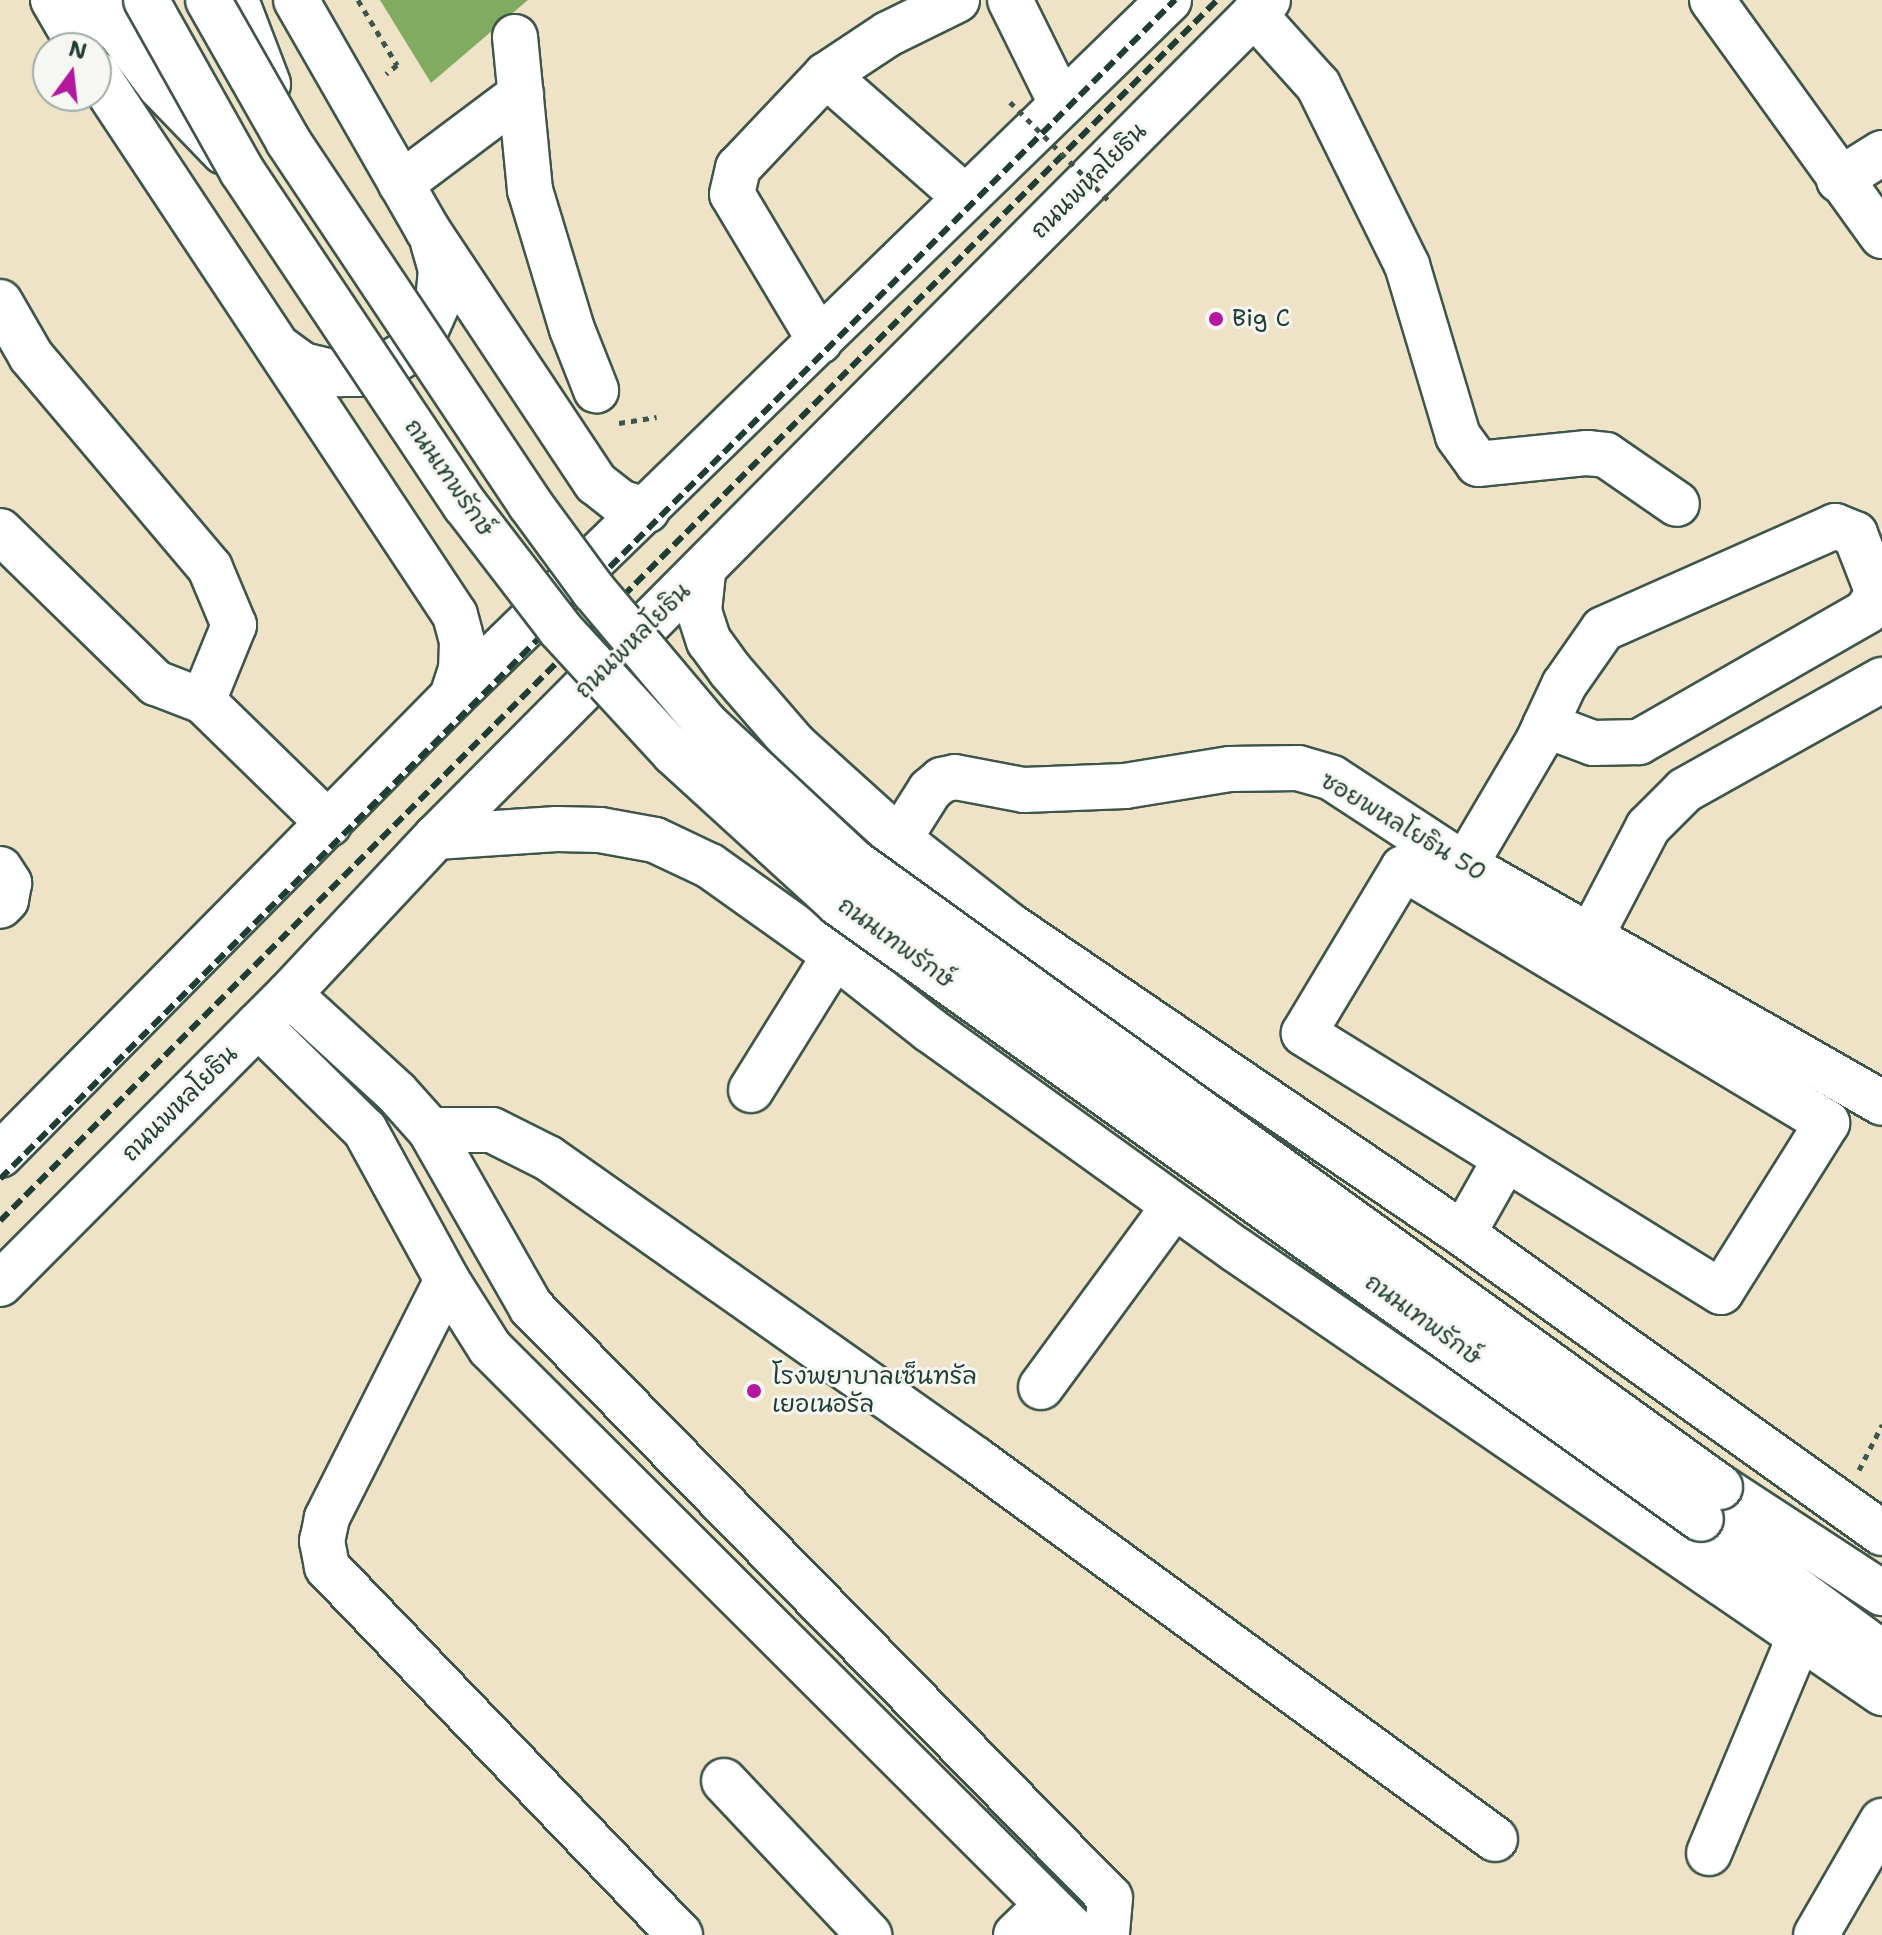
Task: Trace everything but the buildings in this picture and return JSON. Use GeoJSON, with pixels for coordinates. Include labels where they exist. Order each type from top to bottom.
{"type":"FeatureCollection","features":[{"type":"Feature","properties":{"kind":"main road"},"geometry":{"type":"LineString","coordinates":[[53,0],[72,32]]}},
{"type":"Feature","properties":{"kind":"main road"},"geometry":{"type":"LineString","coordinates":[[68,0],[81,32]]}},
{"type":"Feature","properties":{"kind":"main road"},"geometry":{"type":"LineString","coordinates":[[96,0],[160,86],[242,171]]}},
{"type":"Feature","properties":{"kind":"main road","name":"ถนนเทพรักษ์"},"geometry":{"type":"LineString","coordinates":[[146,0],[242,171],[465,505],[560,629],[686,764],[838,903],[1710,1503],[1882,1593]]}},
{"type":"Feature","properties":{"kind":"main road","name":"ถนนเทพรักษ์"},"geometry":{"type":"LineString","coordinates":[[208,0],[288,141],[530,504],[594,591],[706,724],[854,862],[1710,1503],[1882,1653]]}},
{"type":"Feature","properties":{"kind":"main road"},"geometry":{"type":"LineString","coordinates":[[236,0],[288,141]]}},
{"type":"Feature","properties":{"kind":"main road"},"geometry":{"type":"LineString","coordinates":[[296,0],[427,229],[596,483],[622,503],[647,510]]}},
{"type":"Feature","properties":{"kind":"main road"},"geometry":{"type":"LineString","coordinates":[[820,341],[732,194],[738,168],[826,75],[888,34],[957,0]]}},
{"type":"Feature","properties":{"kind":"main road"},"geometry":{"type":"LineString","coordinates":[[1010,0],[1061,103]]}},
{"type":"Feature","properties":{"kind":"main road"},"geometry":{"type":"LineString","coordinates":[[0,1155],[452,697],[1169,0]]}},
{"type":"Feature","properties":{"kind":"main road"},"geometry":{"type":"LineString","coordinates":[[1712,0],[1882,236]]}},
{"type":"Feature","properties":{"kind":"main road"},"geometry":{"type":"LineString","coordinates":[[1261,7],[1318,85],[1407,265],[1458,436],[1478,464],[1587,453],[1606,455],[1677,504]]}},
{"type":"Feature","properties":{"kind":"main road","name":"ถนนพหลโยธิน"},"geometry":{"type":"LineString","coordinates":[[0,1284],[289,994],[436,837],[703,573],[1261,7]]}},
{"type":"Feature","properties":{"kind":"main road"},"geometry":{"type":"LineString","coordinates":[[515,37],[530,190],[572,329],[596,390]]}},
{"type":"Feature","properties":{"kind":"main road"},"geometry":{"type":"LineString","coordinates":[[826,75],[965,197]]}},
{"type":"Feature","properties":{"kind":"main road"},"geometry":{"type":"LineString","coordinates":[[401,184],[521,94]]}},
{"type":"Feature","properties":{"kind":"main road"},"geometry":{"type":"LineString","coordinates":[[112,96],[455,615],[462,642],[461,669],[452,697]]}},
{"type":"Feature","properties":{"kind":"main road"},"geometry":{"type":"LineString","coordinates":[[1839,180],[1882,153]]}},
{"type":"Feature","properties":{"kind":"main road"},"geometry":{"type":"LineString","coordinates":[[260,324],[286,355],[322,372],[358,374],[387,365],[406,353],[425,332],[438,303],[441,270],[427,229]]}},
{"type":"Feature","properties":{"kind":"main road"},"geometry":{"type":"LineString","coordinates":[[0,302],[31,356],[210,568],[234,625],[203,701]]}},
{"type":"Feature","properties":{"kind":"main road"},"geometry":{"type":"LineString","coordinates":[[1465,865],[1545,725],[1564,685],[1603,629],[1835,526],[1855,534],[1878,593],[1866,612],[1639,742],[1593,743],[1545,725]]}},
{"type":"Feature","properties":{"kind":"main road"},"geometry":{"type":"LineString","coordinates":[[0,531],[156,683],[203,701],[329,824]]}},
{"type":"Feature","properties":{"kind":"main road"},"geometry":{"type":"LineString","coordinates":[[703,573],[699,611],[709,641],[795,745],[899,839],[1009,925],[1463,1234],[1882,1533]]}},
{"type":"Feature","properties":{"kind":"main road"},"geometry":{"type":"LineString","coordinates":[[1590,938],[1648,827],[1685,790],[1882,680]]}},
{"type":"Feature","properties":{"kind":"main road","name":"ซอยพหลโยธิน 50"},"geometry":{"type":"LineString","coordinates":[[899,839],[930,790],[942,780],[955,777],[1038,790],[1125,786],[1230,769],[1298,768],[1332,778],[1465,865],[1882,1103]]}},
{"type":"Feature","properties":{"kind":"main road","name":"ถนนเทพรักษ์"},"geometry":{"type":"LineString","coordinates":[[436,837],[557,829],[600,830],[655,840],[710,866],[1174,1206],[1882,1693]]}},
{"type":"Feature","properties":{"kind":"main road"},"geometry":{"type":"LineString","coordinates":[[1403,868],[1827,1123],[1721,1292],[1506,1158],[1304,1033],[1403,868]]}},
{"type":"Feature","properties":{"kind":"main road"},"geometry":{"type":"LineString","coordinates":[[0,869],[9,883],[6,900],[0,906]]}},
{"type":"Feature","properties":{"kind":"main road"},"geometry":{"type":"LineString","coordinates":[[930,1030],[916,1014],[908,992],[908,971],[916,947],[938,924],[951,918],[973,914],[992,917],[1009,925]]}},
{"type":"Feature","properties":{"kind":"main road"},"geometry":{"type":"LineString","coordinates":[[751,1090],[835,955]]}},
{"type":"Feature","properties":{"kind":"main road"},"geometry":{"type":"LineString","coordinates":[[289,994],[396,1092],[430,1130],[531,1307],[1110,1898],[1107,1935]]}},
{"type":"Feature","properties":{"kind":"main road"},"geometry":{"type":"LineString","coordinates":[[258,1025],[365,1130],[447,1280],[490,1348],[1031,1920],[1078,1935]]}},
{"type":"Feature","properties":{"kind":"main road"},"geometry":{"type":"LineString","coordinates":[[430,1130],[492,1130],[548,1158],[962,1449],[1495,1839]]}},
{"type":"Feature","properties":{"kind":"main road"},"geometry":{"type":"LineString","coordinates":[[1463,1234],[1506,1158]]}},
{"type":"Feature","properties":{"kind":"main road"},"geometry":{"type":"LineString","coordinates":[[1041,1387],[1174,1206]]}},
{"type":"Feature","properties":{"kind":"main road"},"geometry":{"type":"LineString","coordinates":[[447,1280],[327,1518],[322,1541],[327,1567],[680,1935]]}},
{"type":"Feature","properties":{"kind":"main road"},"geometry":{"type":"LineString","coordinates":[[1709,1853],[1800,1635]]}},
{"type":"Feature","properties":{"kind":"main road"},"geometry":{"type":"LineString","coordinates":[[724,1781],[869,1935]]}},
{"type":"Feature","properties":{"kind":"main road"},"geometry":{"type":"LineString","coordinates":[[1816,1935],[1882,1821]]}},
{"type":"Feature","properties":{"kind":"path"},"geometry":{"type":"LineString","coordinates":[[1010,102],[1108,200]]}},
{"type":"Feature","properties":{"kind":"path"},"geometry":{"type":"LineString","coordinates":[[1843,1504],[1882,1425]]}},
{"type":"Feature","properties":{"kind":"green space"},"geometry":{"type":"Polygon","coordinates":[[[380,0],[528,0],[431,83],[380,0]]]}},
{"type":"Feature","properties":{"kind":"railway"},"geometry":{"type":"LineString","coordinates":[[0,1179],[1175,0]]}},
{"type":"Feature","properties":{"kind":"railway"},"geometry":{"type":"LineString","coordinates":[[0,1221],[1217,0]]}},
{"type":"Feature","properties":{"kind":"place","name":"Big C"},"geometry":{"type":"Point","coordinates":[1216,319]}},
{"type":"Feature","properties":{"kind":"place","name":"โรงพยาบาลเซ็นทรัล เยอเนอรัล"},"geometry":{"type":"Point","coordinates":[754,1391]}}]}
